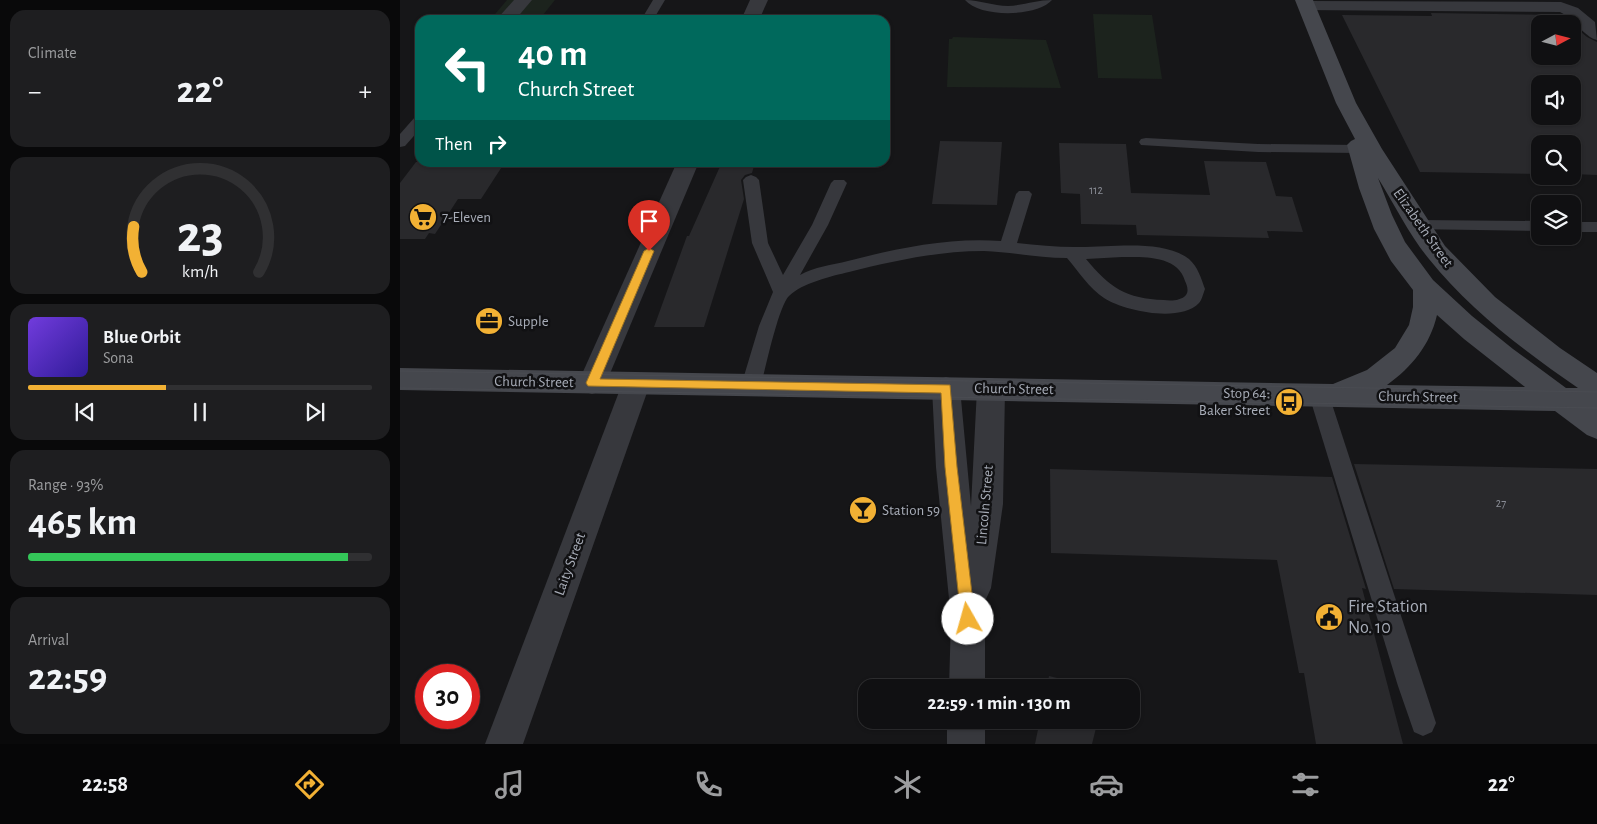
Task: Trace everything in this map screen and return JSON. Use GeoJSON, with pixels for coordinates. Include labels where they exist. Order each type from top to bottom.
{"type":"FeatureCollection","features":[{"type":"Feature","properties":{"kind":"street"},"geometry":{"type":"LineString","coordinates":[[509,15],[522,0]]}},
{"type":"Feature","properties":{"kind":"street"},"geometry":{"type":"LineString","coordinates":[[752,15],[759,0]]}},
{"type":"Feature","properties":{"kind":"street"},"geometry":{"type":"LineString","coordinates":[[1306,3],[1551,7],[1572,9],[1597,35]]}},
{"type":"Feature","properties":{"kind":"street","name":"Elizabeth Street"},"geometry":{"type":"LineString","coordinates":[[1306,3],[1346,102],[1371,149],[1436,252],[1474,294],[1550,355],[1597,387]]}},
{"type":"Feature","properties":{"kind":"street","name":"Elizabeth Street"},"geometry":{"type":"LineString","coordinates":[[1346,102],[1374,200],[1386,229],[1405,263],[1426,288],[1494,349],[1597,427]]}},
{"type":"Feature","properties":{"kind":"street"},"geometry":{"type":"LineString","coordinates":[[592,383],[686,167]]}},
{"type":"Feature","properties":{"kind":"street"},"geometry":{"type":"LineString","coordinates":[[1319,395],[1344,392],[1358,387],[1385,372],[1407,353],[1413,345],[1424,320],[1427,304],[1426,288]]}},
{"type":"Feature","properties":{"kind":"street","name":"Church Street"},"geometry":{"type":"LineString","coordinates":[[400,379],[1597,400]]}},
{"type":"Feature","properties":{"kind":"street","name":"Laity Street"},"geometry":{"type":"LineString","coordinates":[[504,744],[636,384]]}},
{"type":"Feature","properties":{"kind":"street","name":"Lincoln Street"},"geometry":{"type":"LineString","coordinates":[[946,388],[951,467],[968,619],[967,679]]}},
{"type":"Feature","properties":{"kind":"street","name":"Lincoln Street"},"geometry":{"type":"LineString","coordinates":[[968,619],[987,504],[991,389]]}},
{"type":"Feature","properties":{"kind":"street"},"geometry":{"type":"LineString","coordinates":[[966,729],[966,744]]}},
{"type":"Feature","properties":{"kind":"lane"},"geometry":{"type":"LineString","coordinates":[[650,15],[659,0]]}},
{"type":"Feature","properties":{"kind":"lane"},"geometry":{"type":"LineString","coordinates":[[971,0],[978,6],[989,9],[1018,9],[1041,4],[1046,0]]}},
{"type":"Feature","properties":{"kind":"lane"},"geometry":{"type":"LineString","coordinates":[[400,143],[415,126]]}},
{"type":"Feature","properties":{"kind":"lane"},"geometry":{"type":"LineString","coordinates":[[1146,142],[1258,148],[1359,150]]}},
{"type":"Feature","properties":{"kind":"lane"},"geometry":{"type":"LineString","coordinates":[[751,180],[760,243],[782,292]]}},
{"type":"Feature","properties":{"kind":"lane"},"geometry":{"type":"LineString","coordinates":[[751,386],[764,334],[782,292],[816,234],[839,183]]}},
{"type":"Feature","properties":{"kind":"lane"},"geometry":{"type":"LineString","coordinates":[[1008,246],[1024,194]]}},
{"type":"Feature","properties":{"kind":"lane"},"geometry":{"type":"LineString","coordinates":[[1418,225],[1531,226]]}},
{"type":"Feature","properties":{"kind":"lane"},"geometry":{"type":"LineString","coordinates":[[1581,227],[1597,227]]}},
{"type":"Feature","properties":{"kind":"lane"},"geometry":{"type":"LineString","coordinates":[[782,292],[811,276],[906,252],[970,246],[1008,246],[1072,253],[1152,251],[1177,259],[1189,268],[1198,286],[1198,294],[1187,304],[1168,308],[1140,304],[1115,297],[1101,286],[1072,253]]}},
{"type":"Feature","properties":{"kind":"lane"},"geometry":{"type":"LineString","coordinates":[[1319,395],[1423,723]]}},
{"type":"Feature","properties":{"kind":"shaded area"},"geometry":{"type":"Polygon","coordinates":[[[507,0],[555,0],[543,15],[494,15],[507,0]]]}},
{"type":"Feature","properties":{"kind":"shaded area"},"geometry":{"type":"Polygon","coordinates":[[[1093,14],[1152,15],[1162,79],[1098,78],[1093,14]]]}},
{"type":"Feature","properties":{"kind":"shaded area"},"geometry":{"type":"Polygon","coordinates":[[[953,37],[1046,40],[1061,88],[947,87],[949,39],[953,37]]]}},
{"type":"Feature","properties":{"kind":"building"},"geometry":{"type":"Polygon","coordinates":[[[1431,13],[1561,15],[1531,15],[1531,65],[1581,65],[1581,32],[1597,42],[1597,175],[1581,174],[1581,135],[1531,135],[1531,174],[1420,172],[1342,15],[1432,16],[1431,13]]]}},
{"type":"Feature","properties":{"kind":"building"},"geometry":{"type":"Polygon","coordinates":[[[940,141],[1002,142],[997,205],[932,204],[940,141]]]}},
{"type":"Feature","properties":{"kind":"building"},"geometry":{"type":"Polygon","coordinates":[[[1059,143],[1126,144],[1131,193],[1210,195],[1204,161],[1266,162],[1276,196],[1292,197],[1303,232],[1267,231],[1269,238],[1137,235],[1136,225],[1081,224],[1080,194],[1061,193],[1059,143]]]}},
{"type":"Feature","properties":{"kind":"building"},"geometry":{"type":"Polygon","coordinates":[[[415,163],[415,167],[502,167],[481,199],[458,199],[435,234],[429,233],[425,239],[400,239],[400,183],[415,163]]]}},
{"type":"Feature","properties":{"kind":"building"},"geometry":{"type":"Polygon","coordinates":[[[720,167],[754,167],[752,173],[745,175],[741,180],[744,199],[704,327],[654,327],[687,236],[689,236],[720,167]]]}},
{"type":"Feature","properties":{"kind":"building"},"geometry":{"type":"Polygon","coordinates":[[[1354,464],[1597,469],[1597,595],[1394,589],[1354,464]]]}},
{"type":"Feature","properties":{"kind":"building","name":"Fire Station No. 10"},"geometry":{"type":"Polygon","coordinates":[[[1050,469],[1332,477],[1366,589],[1362,588],[1403,744],[1316,744],[1304,673],[1299,673],[1277,560],[1051,553],[1050,469]]]}},
{"type":"Feature","properties":{"kind":"building"},"geometry":{"type":"Polygon","coordinates":[[[1049,676],[1061,679],[1048,679],[1049,676]]]}},
{"type":"Feature","properties":{"kind":"building"},"geometry":{"type":"Polygon","coordinates":[[[1038,729],[1096,729],[1092,744],[1035,744],[1038,729]]]}},
{"type":"Feature","properties":{"kind":"tram line"},"geometry":{"type":"LineString","coordinates":[[400,371],[1597,392]]}},
{"type":"Feature","properties":{"kind":"tram line"},"geometry":{"type":"LineString","coordinates":[[400,388],[1597,408]]}},
{"type":"Feature","properties":{"kind":"place","name":"7-Eleven"},"geometry":{"type":"Point","coordinates":[423,217]}},
{"type":"Feature","properties":{"kind":"place","name":"Supple"},"geometry":{"type":"Point","coordinates":[489,321]}},
{"type":"Feature","properties":{"kind":"place","name":"Stop 64: Baker Street"},"geometry":{"type":"Point","coordinates":[1289,402]}},
{"type":"Feature","properties":{"kind":"place","name":"Station 59"},"geometry":{"type":"Point","coordinates":[863,510]}},
{"type":"Feature","properties":{"kind":"place","name":"Fire Station No. 10"},"geometry":{"type":"Point","coordinates":[1329,617]}},
{"type":"Feature","properties":{"kind":"route"},"geometry":{"type":"LineString","coordinates":[[649,251],[592,383],[946,388],[951,467],[968,619]]}}]}
